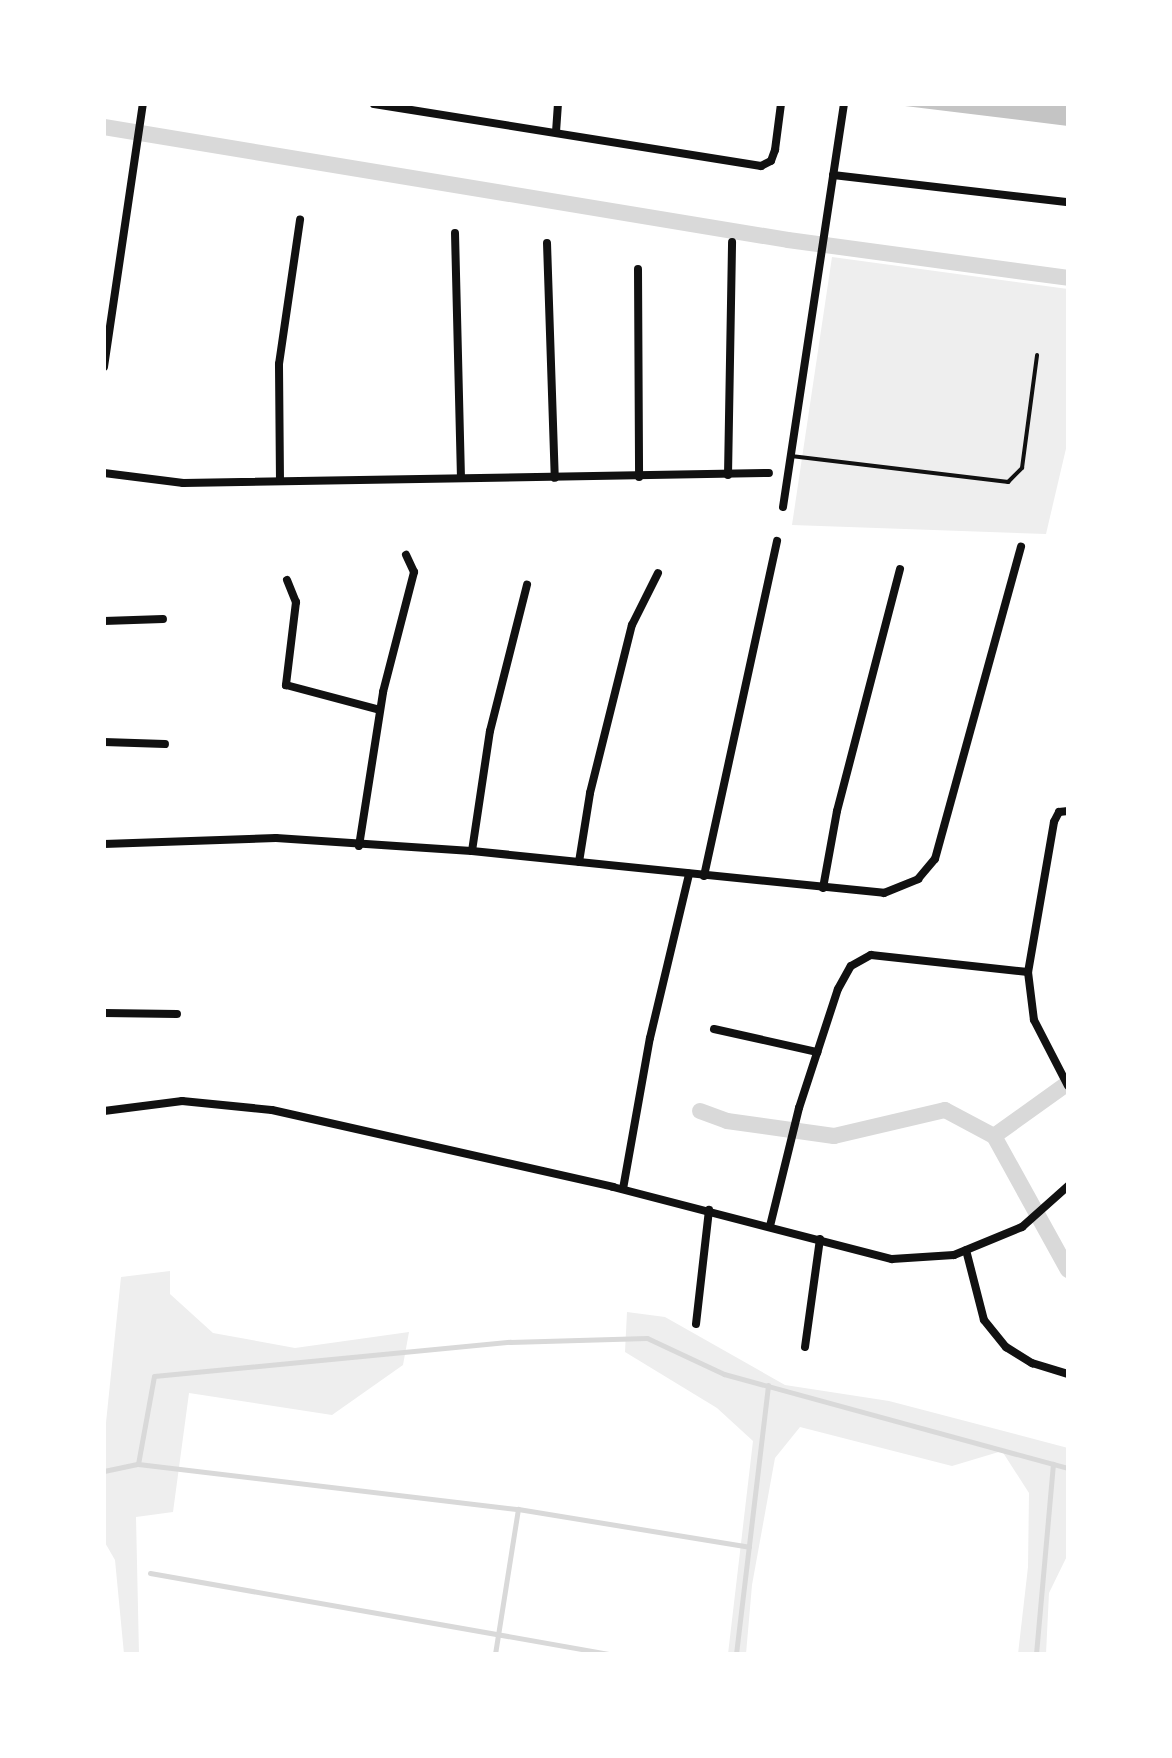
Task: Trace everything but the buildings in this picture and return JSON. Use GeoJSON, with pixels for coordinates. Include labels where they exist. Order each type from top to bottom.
{"type":"FeatureCollection","features":[{"type":"Feature","properties":{"kind":"street"},"geometry":{"type":"LineString","coordinates":[[104,367],[143,104]]}},
{"type":"Feature","properties":{"kind":"street"},"geometry":{"type":"LineString","coordinates":[[374,104],[761,166],[775,150],[781,104]]}},
{"type":"Feature","properties":{"kind":"street"},"geometry":{"type":"LineString","coordinates":[[460,117],[461,104]]}},
{"type":"Feature","properties":{"kind":"street"},"geometry":{"type":"LineString","coordinates":[[556,132],[558,104]]}},
{"type":"Feature","properties":{"kind":"street"},"geometry":{"type":"LineString","coordinates":[[783,507],[832,211],[833,175],[844,104]]}},
{"type":"Feature","properties":{"kind":"street"},"geometry":{"type":"LineString","coordinates":[[833,175],[1068,202]]}},
{"type":"Feature","properties":{"kind":"street"},"geometry":{"type":"LineString","coordinates":[[280,481],[279,364],[300,220]]}},
{"type":"Feature","properties":{"kind":"street"},"geometry":{"type":"LineString","coordinates":[[455,233],[461,478]]}},
{"type":"Feature","properties":{"kind":"street"},"geometry":{"type":"LineString","coordinates":[[728,475],[732,242]]}},
{"type":"Feature","properties":{"kind":"street"},"geometry":{"type":"LineString","coordinates":[[547,243],[555,478]]}},
{"type":"Feature","properties":{"kind":"street"},"geometry":{"type":"LineString","coordinates":[[638,269],[639,477]]}},
{"type":"Feature","properties":{"kind":"street"},"geometry":{"type":"LineString","coordinates":[[104,473],[183,483],[769,473]]}},
{"type":"Feature","properties":{"kind":"street"},"geometry":{"type":"LineString","coordinates":[[704,876],[777,541]]}},
{"type":"Feature","properties":{"kind":"street"},"geometry":{"type":"LineString","coordinates":[[104,844],[252,837],[472,851],[884,893],[918,879],[935,859],[1021,547]]}},
{"type":"Feature","properties":{"kind":"street"},"geometry":{"type":"LineString","coordinates":[[359,846],[380,710],[414,572],[406,555]]}},
{"type":"Feature","properties":{"kind":"street"},"geometry":{"type":"LineString","coordinates":[[823,888],[837,811],[900,569]]}},
{"type":"Feature","properties":{"kind":"street"},"geometry":{"type":"LineString","coordinates":[[579,862],[590,793],[632,625],[658,573]]}},
{"type":"Feature","properties":{"kind":"street"},"geometry":{"type":"LineString","coordinates":[[287,580],[296,602],[286,685],[380,710]]}},
{"type":"Feature","properties":{"kind":"street"},"geometry":{"type":"LineString","coordinates":[[472,851],[487,742],[527,585]]}},
{"type":"Feature","properties":{"kind":"street"},"geometry":{"type":"LineString","coordinates":[[104,621],[163,619]]}},
{"type":"Feature","properties":{"kind":"street"},"geometry":{"type":"LineString","coordinates":[[104,742],[165,744]]}},
{"type":"Feature","properties":{"kind":"street"},"geometry":{"type":"LineString","coordinates":[[1068,811],[1059,812],[1054,822],[1028,972],[1034,1020],[1052,1062],[1068,1086]]}},
{"type":"Feature","properties":{"kind":"street"},"geometry":{"type":"LineString","coordinates":[[623,1189],[650,1038],[689,874]]}},
{"type":"Feature","properties":{"kind":"street"},"geometry":{"type":"LineString","coordinates":[[770,1226],[799,1108],[838,989],[851,966],[871,955],[1028,972]]}},
{"type":"Feature","properties":{"kind":"street"},"geometry":{"type":"LineString","coordinates":[[104,1013],[177,1014]]}},
{"type":"Feature","properties":{"kind":"street"},"geometry":{"type":"LineString","coordinates":[[714,1029],[817,1052]]}},
{"type":"Feature","properties":{"kind":"street"},"geometry":{"type":"LineString","coordinates":[[104,1111],[182,1101],[272,1110],[623,1189],[892,1259],[966,1250],[1022,1227],[1068,1186]]}},
{"type":"Feature","properties":{"kind":"street"},"geometry":{"type":"LineString","coordinates":[[696,1324],[709,1210]]}},
{"type":"Feature","properties":{"kind":"street"},"geometry":{"type":"LineString","coordinates":[[805,1347],[820,1239]]}},
{"type":"Feature","properties":{"kind":"street"},"geometry":{"type":"LineString","coordinates":[[966,1250],[975,1297],[999,1338],[1032,1363],[1068,1374]]}},
{"type":"Feature","properties":{"kind":"lane"},"geometry":{"type":"LineString","coordinates":[[791,456],[1008,482],[1022,468],[1037,355]]}},
{"type":"Feature","properties":{"kind":"shaded area"},"geometry":{"type":"Polygon","coordinates":[[[832,257],[1068,289],[1068,440],[1046,534],[792,525],[832,257]]]}},
{"type":"Feature","properties":{"kind":"shaded area"},"geometry":{"type":"Polygon","coordinates":[[[170,1271],[170,1294],[213,1333],[295,1348],[409,1332],[403,1365],[332,1415],[189,1393],[173,1512],[136,1517],[139,1654],[124,1654],[115,1560],[104,1541],[104,1442],[121,1277],[170,1271]]]}},
{"type":"Feature","properties":{"kind":"shaded area"},"geometry":{"type":"Polygon","coordinates":[[[627,1312],[665,1317],[785,1385],[889,1401],[1068,1448],[1068,1554],[1049,1593],[1046,1654],[1018,1654],[1028,1567],[1029,1493],[1002,1451],[952,1466],[800,1427],[775,1458],[752,1585],[746,1654],[728,1654],[753,1441],[717,1408],[625,1352],[627,1312]]]}},
{"type":"Feature","properties":{"kind":"waterway"},"geometry":{"type":"LineString","coordinates":[[104,127],[788,240],[1068,278]]}},
{"type":"Feature","properties":{"kind":"waterway"},"geometry":{"type":"LineString","coordinates":[[994,1136],[1068,1083]]}},
{"type":"Feature","properties":{"kind":"waterway"},"geometry":{"type":"LineString","coordinates":[[700,1111],[727,1121],[834,1136],[945,1110],[994,1136],[1068,1270]]}},
{"type":"Feature","properties":{"kind":"waterway"},"geometry":{"type":"LineString","coordinates":[[104,1471],[138,1464],[154,1376],[510,1342],[647,1338],[724,1374],[1068,1468]]}},
{"type":"Feature","properties":{"kind":"waterway"},"geometry":{"type":"LineString","coordinates":[[736,1654],[768,1385]]}},
{"type":"Feature","properties":{"kind":"waterway"},"geometry":{"type":"LineString","coordinates":[[138,1464],[518,1509]]}},
{"type":"Feature","properties":{"kind":"waterway"},"geometry":{"type":"LineString","coordinates":[[1036,1654],[1053,1464]]}},
{"type":"Feature","properties":{"kind":"waterway"},"geometry":{"type":"LineString","coordinates":[[495,1654],[518,1509],[749,1547]]}},
{"type":"Feature","properties":{"kind":"waterway"},"geometry":{"type":"LineString","coordinates":[[150,1573],[610,1654]]}}]}
